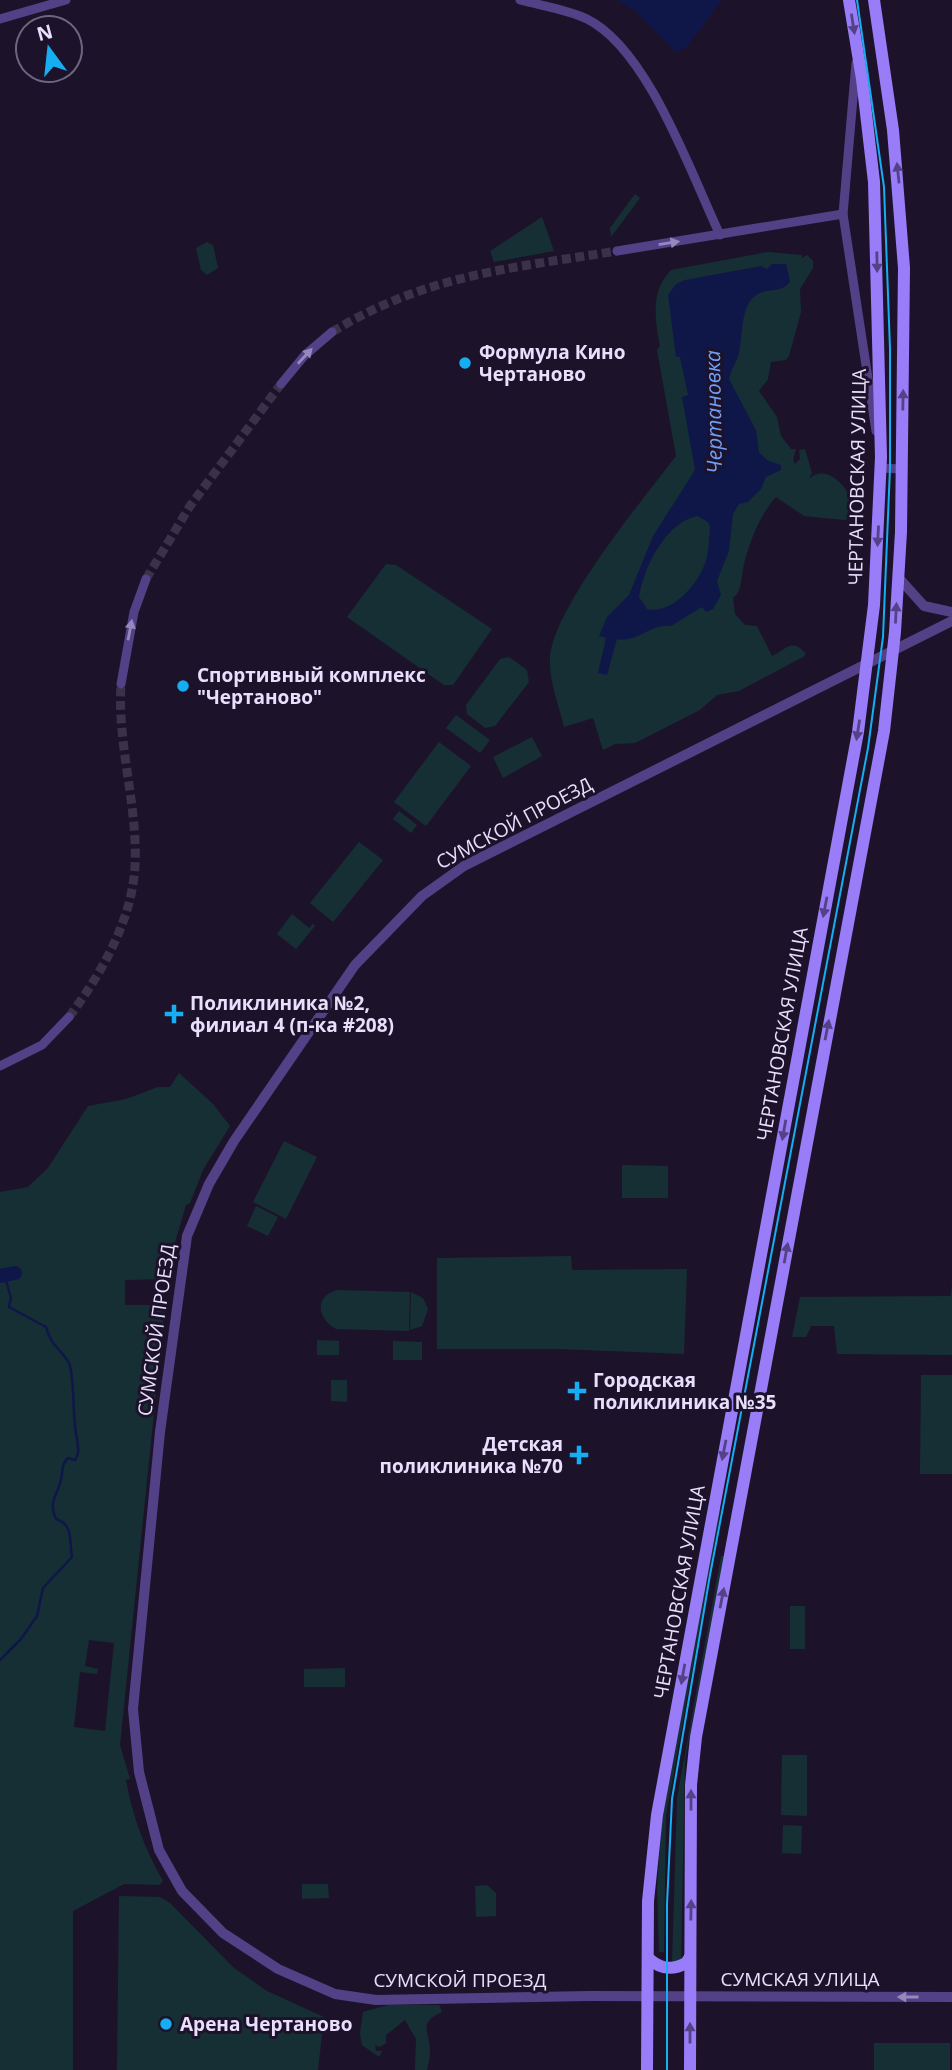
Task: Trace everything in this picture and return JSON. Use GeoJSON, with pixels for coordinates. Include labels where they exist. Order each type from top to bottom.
{"type":"FeatureCollection","features":[{"type":"Feature","properties":{"kind":"main road","name":"ЧЕРТАНОВСКАЯ УЛИЦА"},"geometry":{"type":"LineString","coordinates":[[647,2070],[648,1901],[657,1815],[869,662],[881,463],[874,182],[849,0]]}},
{"type":"Feature","properties":{"kind":"main road"},"geometry":{"type":"LineString","coordinates":[[690,2070],[691,1785],[696,1737],[884,731],[894,650],[902,468],[902,220],[893,130],[874,0]]}},
{"type":"Feature","properties":{"kind":"main road"},"geometry":{"type":"LineString","coordinates":[[755,1286],[763,1299],[772,1300],[779,1295]]}},
{"type":"Feature","properties":{"kind":"main road"},"geometry":{"type":"LineString","coordinates":[[747,1332],[761,1329],[771,1337]]}},
{"type":"Feature","properties":{"kind":"main road"},"geometry":{"type":"LineString","coordinates":[[648,1958],[660,1967],[670,1968],[686,1963],[690,1957]]}},
{"type":"Feature","properties":{"kind":"street"},"geometry":{"type":"LineString","coordinates":[[0,19],[66,0]]}},
{"type":"Feature","properties":{"kind":"street"},"geometry":{"type":"LineString","coordinates":[[520,0],[586,19],[617,41],[633,61],[659,105],[720,234]]}},
{"type":"Feature","properties":{"kind":"street"},"geometry":{"type":"LineString","coordinates":[[857,48],[844,214],[881,463],[902,468]]}},
{"type":"Feature","properties":{"kind":"street"},"geometry":{"type":"LineString","coordinates":[[617,251],[844,214]]}},
{"type":"Feature","properties":{"kind":"street"},"geometry":{"type":"LineString","coordinates":[[281,384],[305,355],[332,332]]}},
{"type":"Feature","properties":{"kind":"street"},"geometry":{"type":"LineString","coordinates":[[898,577],[924,606],[952,612]]}},
{"type":"Feature","properties":{"kind":"street"},"geometry":{"type":"LineString","coordinates":[[121,684],[134,612],[146,579]]}},
{"type":"Feature","properties":{"kind":"street","name":"СУМСКОЙ ПРОЕЗД"},"geometry":{"type":"LineString","coordinates":[[648,1996],[376,2000],[335,1994],[278,1969],[235,1942],[182,1891],[170,1872],[152,1829],[134,1732],[136,1675],[181,1264],[196,1213],[234,1141],[355,965],[422,896],[478,859],[952,621]]}},
{"type":"Feature","properties":{"kind":"street"},"geometry":{"type":"LineString","coordinates":[[0,1066],[41,1045],[69,1017]]}},
{"type":"Feature","properties":{"kind":"street","name":"СУМСКАЯ УЛИЦА"},"geometry":{"type":"LineString","coordinates":[[648,1996],[952,1997]]}},
{"type":"Feature","properties":{"kind":"green space"},"geometry":{"type":"Polygon","coordinates":[[[635,194],[640,198],[611,237],[610,228],[635,194]]]}},
{"type":"Feature","properties":{"kind":"green space"},"geometry":{"type":"Polygon","coordinates":[[[542,217],[554,251],[494,262],[490,251],[542,217]]]}},
{"type":"Feature","properties":{"kind":"green space"},"geometry":{"type":"Polygon","coordinates":[[[207,242],[213,245],[218,268],[207,275],[201,270],[196,248],[207,242]]]}},
{"type":"Feature","properties":{"kind":"green space"},"geometry":{"type":"Polygon","coordinates":[[[768,252],[802,255],[802,258],[807,255],[813,261],[813,268],[800,289],[801,312],[789,356],[786,360],[771,362],[768,379],[759,391],[777,417],[781,436],[791,449],[796,449],[793,460],[795,464],[800,459],[799,450],[805,449],[812,473],[809,479],[817,474],[825,474],[840,482],[850,498],[853,515],[845,520],[804,516],[776,497],[751,540],[740,588],[733,598],[735,614],[745,625],[757,626],[772,656],[785,648],[797,646],[806,654],[803,657],[739,691],[717,695],[700,710],[635,743],[615,744],[603,750],[593,718],[564,727],[553,685],[550,659],[566,612],[582,584],[676,456],[657,350],[660,346],[656,306],[660,287],[671,270],[768,252]]]}},
{"type":"Feature","properties":{"kind":"green space"},"geometry":{"type":"Polygon","coordinates":[[[386,564],[396,565],[492,629],[453,685],[444,685],[347,617],[386,564]]]}},
{"type":"Feature","properties":{"kind":"green space"},"geometry":{"type":"Polygon","coordinates":[[[509,657],[527,670],[529,682],[495,726],[485,728],[467,714],[466,705],[500,659],[509,657]]]}},
{"type":"Feature","properties":{"kind":"green space"},"geometry":{"type":"Polygon","coordinates":[[[456,715],[490,740],[480,753],[446,728],[456,715]]]}},
{"type":"Feature","properties":{"kind":"green space"},"geometry":{"type":"Polygon","coordinates":[[[532,737],[542,756],[503,778],[493,757],[532,737]]]}},
{"type":"Feature","properties":{"kind":"green space"},"geometry":{"type":"Polygon","coordinates":[[[439,742],[471,766],[426,826],[394,802],[439,742]]]}},
{"type":"Feature","properties":{"kind":"green space"},"geometry":{"type":"Polygon","coordinates":[[[399,811],[417,825],[411,833],[393,819],[399,811]]]}},
{"type":"Feature","properties":{"kind":"green space"},"geometry":{"type":"Polygon","coordinates":[[[359,842],[383,860],[333,922],[310,903],[359,842]]]}},
{"type":"Feature","properties":{"kind":"green space"},"geometry":{"type":"Polygon","coordinates":[[[292,914],[309,928],[313,924],[315,926],[296,949],[277,934],[292,914]]]}},
{"type":"Feature","properties":{"kind":"green space"},"geometry":{"type":"Polygon","coordinates":[[[179,1073],[213,1104],[230,1126],[203,1170],[190,1203],[186,1205],[164,1279],[125,1280],[125,1305],[165,1305],[120,1745],[130,1779],[126,1780],[136,1819],[150,1857],[163,1881],[159,1885],[124,1884],[73,1911],[73,2070],[0,2070],[0,1192],[28,1187],[48,1168],[88,1106],[126,1099],[158,1087],[170,1087],[179,1073]],[[89,1640],[85,1666],[98,1669],[97,1674],[80,1672],[74,1727],[105,1731],[114,1643],[89,1640]]]}},
{"type":"Feature","properties":{"kind":"green space"},"geometry":{"type":"Polygon","coordinates":[[[284,1141],[317,1157],[286,1219],[253,1202],[284,1141]]]}},
{"type":"Feature","properties":{"kind":"green space"},"geometry":{"type":"Polygon","coordinates":[[[622,1165],[668,1166],[668,1198],[622,1198],[622,1165]]]}},
{"type":"Feature","properties":{"kind":"green space"},"geometry":{"type":"Polygon","coordinates":[[[256,1206],[278,1217],[268,1236],[247,1226],[256,1206]]]}},
{"type":"Feature","properties":{"kind":"green space"},"geometry":{"type":"Polygon","coordinates":[[[571,1256],[572,1270],[687,1269],[684,1354],[558,1349],[437,1349],[437,1258],[571,1256]]]}},
{"type":"Feature","properties":{"kind":"green space"},"geometry":{"type":"Polygon","coordinates":[[[952,1283],[952,1355],[837,1354],[834,1326],[811,1326],[806,1337],[792,1337],[800,1297],[951,1296],[952,1283]]]}},
{"type":"Feature","properties":{"kind":"green space"},"geometry":{"type":"Polygon","coordinates":[[[337,1290],[410,1292],[409,1331],[336,1329],[325,1320],[321,1303],[329,1293],[337,1290]]]}},
{"type":"Feature","properties":{"kind":"green space"},"geometry":{"type":"Polygon","coordinates":[[[411,1292],[423,1298],[428,1309],[422,1326],[410,1330],[411,1292]]]}},
{"type":"Feature","properties":{"kind":"green space"},"geometry":{"type":"Polygon","coordinates":[[[317,1340],[339,1341],[339,1355],[317,1355],[317,1340]]]}},
{"type":"Feature","properties":{"kind":"green space"},"geometry":{"type":"Polygon","coordinates":[[[393,1341],[422,1342],[422,1360],[393,1360],[393,1341]]]}},
{"type":"Feature","properties":{"kind":"green space"},"geometry":{"type":"Polygon","coordinates":[[[921,1375],[952,1375],[952,1474],[920,1474],[921,1375]]]}},
{"type":"Feature","properties":{"kind":"green space"},"geometry":{"type":"Polygon","coordinates":[[[331,1380],[347,1380],[347,1402],[331,1401],[331,1380]]]}},
{"type":"Feature","properties":{"kind":"green space"},"geometry":{"type":"Polygon","coordinates":[[[719,1508],[721,1509],[666,1816],[664,1952],[659,1952],[657,1888],[662,1815],[719,1508]]]}},
{"type":"Feature","properties":{"kind":"green space"},"geometry":{"type":"Polygon","coordinates":[[[721,1556],[724,1556],[685,1760],[681,1964],[672,1964],[677,1798],[721,1556]]]}},
{"type":"Feature","properties":{"kind":"green space"},"geometry":{"type":"Polygon","coordinates":[[[790,1606],[805,1606],[805,1649],[790,1649],[790,1606]]]}},
{"type":"Feature","properties":{"kind":"green space"},"geometry":{"type":"Polygon","coordinates":[[[345,1668],[345,1687],[304,1687],[304,1669],[345,1668]]]}},
{"type":"Feature","properties":{"kind":"green space"},"geometry":{"type":"Polygon","coordinates":[[[782,1755],[807,1755],[807,1816],[781,1815],[782,1755]]]}},
{"type":"Feature","properties":{"kind":"green space"},"geometry":{"type":"Polygon","coordinates":[[[783,1825],[802,1826],[801,1854],[782,1853],[783,1825]]]}},
{"type":"Feature","properties":{"kind":"green space"},"geometry":{"type":"Polygon","coordinates":[[[302,1884],[328,1884],[329,1898],[302,1899],[302,1884]]]}},
{"type":"Feature","properties":{"kind":"green space"},"geometry":{"type":"Polygon","coordinates":[[[487,1885],[496,1893],[496,1916],[476,1917],[475,1886],[487,1885]]]}},
{"type":"Feature","properties":{"kind":"green space"},"geometry":{"type":"Polygon","coordinates":[[[119,1896],[160,1897],[170,1903],[234,1968],[267,1991],[324,2017],[318,2070],[117,2070],[119,1896]]]}},
{"type":"Feature","properties":{"kind":"green space"},"geometry":{"type":"Polygon","coordinates":[[[388,2005],[439,2005],[442,2012],[427,2024],[430,2052],[427,2070],[415,2070],[416,2039],[405,2020],[386,2035],[386,2043],[380,2047],[375,2045],[376,2051],[382,2051],[379,2057],[362,2045],[360,2033],[363,2012],[388,2005]]]}},
{"type":"Feature","properties":{"kind":"green space"},"geometry":{"type":"Polygon","coordinates":[[[874,2043],[950,2043],[950,2070],[874,2070],[874,2043]]]}},
{"type":"Feature","properties":{"kind":"water"},"geometry":{"type":"Polygon","coordinates":[[[617,0],[722,0],[686,48],[676,52],[635,11],[617,0]]]}},
{"type":"Feature","properties":{"kind":"water"},"geometry":{"type":"Polygon","coordinates":[[[772,264],[786,264],[790,281],[781,289],[760,293],[749,303],[739,353],[729,379],[756,430],[759,452],[767,460],[781,465],[781,470],[766,477],[761,489],[748,502],[739,504],[733,514],[729,551],[717,581],[721,595],[713,609],[706,612],[702,607],[671,626],[657,627],[631,638],[617,639],[607,675],[598,673],[606,638],[599,636],[607,617],[629,595],[653,536],[695,470],[682,397],[688,395],[680,357],[676,357],[668,295],[676,284],[685,280],[761,266],[767,269],[772,264]],[[697,516],[686,520],[675,527],[658,548],[651,560],[639,597],[647,609],[666,607],[676,602],[692,587],[703,569],[708,552],[708,522],[697,516]]]}},
{"type":"Feature","properties":{"kind":"waterway","name":"Чертановка"},"geometry":{"type":"LineString","coordinates":[[0,1276],[15,1273]]}},
{"type":"Feature","properties":{"kind":"waterway"},"geometry":{"type":"LineString","coordinates":[[0,1660],[21,1639],[37,1616],[43,1588],[72,1557],[68,1529],[56,1519],[53,1503],[64,1463],[68,1458],[75,1460],[78,1455],[69,1363],[51,1339],[46,1327],[9,1307],[11,1298],[4,1274]]}},
{"type":"Feature","properties":{"kind":"tunnel"},"geometry":{"type":"LineString","coordinates":[[332,332],[401,298],[470,276],[617,251]]}},
{"type":"Feature","properties":{"kind":"tunnel"},"geometry":{"type":"LineString","coordinates":[[146,579],[190,506],[281,384]]}},
{"type":"Feature","properties":{"kind":"tunnel"},"geometry":{"type":"LineString","coordinates":[[69,1017],[113,946],[133,887],[134,820],[122,730],[121,684]]}},
{"type":"Feature","properties":{"kind":"tram line"},"geometry":{"type":"LineString","coordinates":[[667,2070],[667,1904],[672,1799],[710,1575],[868,748],[883,637],[890,468],[890,349],[884,187],[857,0]]}},
{"type":"Feature","properties":{"kind":"place","name":"Формула Кино Чертаново"},"geometry":{"type":"Point","coordinates":[465,363]}},
{"type":"Feature","properties":{"kind":"place","name":"Спортивный комплекс \"Чертаново\""},"geometry":{"type":"Point","coordinates":[183,686]}},
{"type":"Feature","properties":{"kind":"place","name":"Поликлиника №2, филиал 4 (п-ка #208)"},"geometry":{"type":"Point","coordinates":[174,1014]}},
{"type":"Feature","properties":{"kind":"place","name":"Городская поликлиника №35"},"geometry":{"type":"Point","coordinates":[577,1391]}},
{"type":"Feature","properties":{"kind":"place","name":"Детская поликлиника №70"},"geometry":{"type":"Point","coordinates":[579,1455]}},
{"type":"Feature","properties":{"kind":"place","name":"Арена Чертаново"},"geometry":{"type":"Point","coordinates":[166,2024]}}]}
